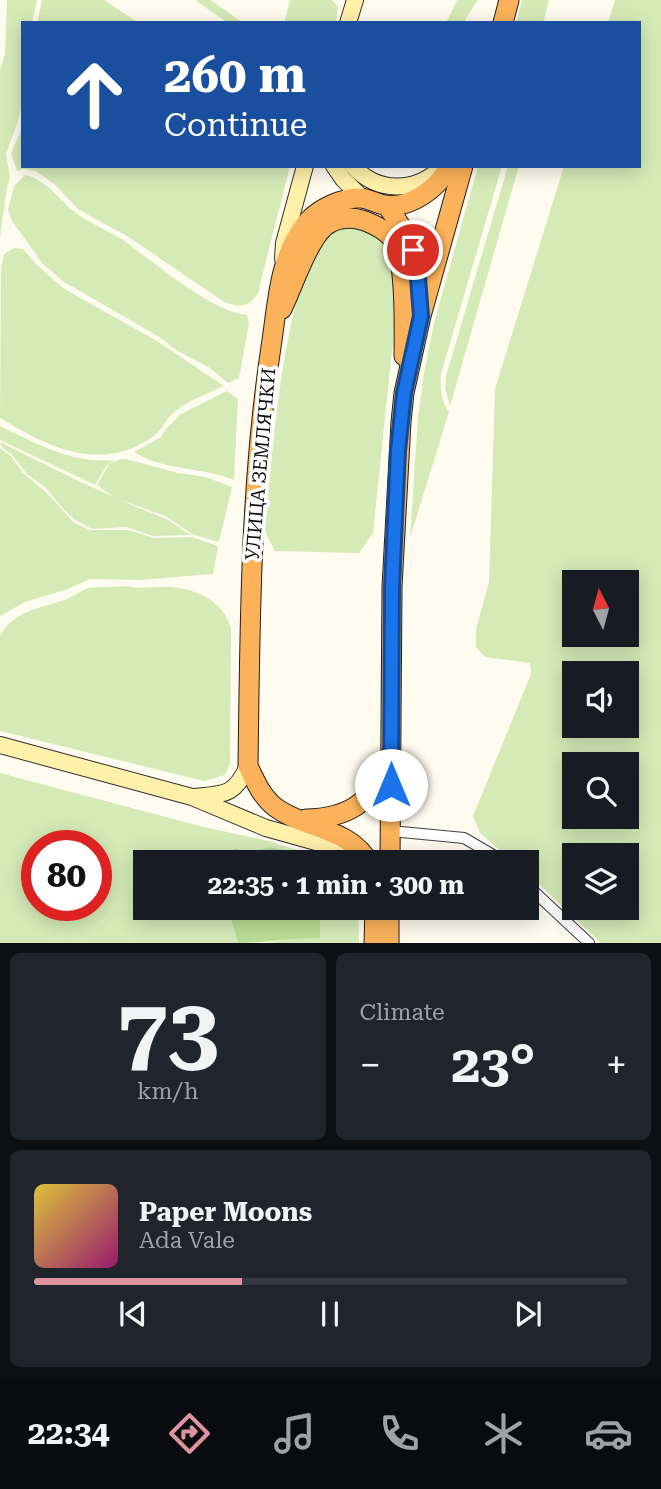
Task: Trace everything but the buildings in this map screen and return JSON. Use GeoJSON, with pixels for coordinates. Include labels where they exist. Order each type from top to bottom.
{"type":"FeatureCollection","features":[{"type":"Feature","properties":{"kind":"highway"},"geometry":{"type":"LineString","coordinates":[[490,21],[495,0]]}},
{"type":"Feature","properties":{"kind":"highway"},"geometry":{"type":"LineString","coordinates":[[504,21],[509,0]]}},
{"type":"Feature","properties":{"kind":"highway"},"geometry":{"type":"LineString","coordinates":[[282,270],[308,222],[321,210],[337,202],[361,197],[387,206],[411,200],[430,192],[439,184],[448,168]]}},
{"type":"Feature","properties":{"kind":"highway"},"geometry":{"type":"LineString","coordinates":[[404,393],[421,316],[462,168]]}},
{"type":"Feature","properties":{"kind":"highway"},"geometry":{"type":"LineString","coordinates":[[387,206],[407,232],[413,250],[421,316]]}},
{"type":"Feature","properties":{"kind":"highway"},"geometry":{"type":"LineString","coordinates":[[275,322],[311,245],[323,228],[341,218],[357,218],[380,227],[394,240],[400,265],[404,309],[404,393],[398,451],[392,587],[390,850]]}},
{"type":"Feature","properties":{"kind":"highway","name":"УЛИЦА ЗЕМЛЯЧКИ"},"geometry":{"type":"LineString","coordinates":[[248,766],[255,487],[264,397],[282,270]]}},
{"type":"Feature","properties":{"kind":"highway"},"geometry":{"type":"LineString","coordinates":[[300,820],[326,819],[359,805],[377,788],[391,761]]}},
{"type":"Feature","properties":{"kind":"highway"},"geometry":{"type":"LineString","coordinates":[[248,766],[267,799],[276,808],[353,843],[361,850]]}},
{"type":"Feature","properties":{"kind":"highway"},"geometry":{"type":"LineString","coordinates":[[374,920],[374,943]]}},
{"type":"Feature","properties":{"kind":"highway"},"geometry":{"type":"LineString","coordinates":[[388,943],[389,920]]}},
{"type":"Feature","properties":{"kind":"main road"},"geometry":{"type":"LineString","coordinates":[[349,21],[355,0]]}},
{"type":"Feature","properties":{"kind":"main road","name":"УЛИЦА ЗЕМЛЯЧКИ"},"geometry":{"type":"LineString","coordinates":[[282,270],[284,243],[303,168]]}},
{"type":"Feature","properties":{"kind":"main road"},"geometry":{"type":"LineString","coordinates":[[335,168],[361,197]]}},
{"type":"Feature","properties":{"kind":"main road"},"geometry":{"type":"LineString","coordinates":[[355,168],[365,179],[378,185],[396,186],[429,180],[441,168]]}},
{"type":"Feature","properties":{"kind":"main road"},"geometry":{"type":"LineString","coordinates":[[0,745],[192,797],[266,828],[341,850]]}},
{"type":"Feature","properties":{"kind":"main road"},"geometry":{"type":"LineString","coordinates":[[192,797],[229,792],[240,783],[248,766]]}},
{"type":"Feature","properties":{"kind":"street"},"geometry":{"type":"LineString","coordinates":[[391,831],[464,838],[484,850]]}},
{"type":"Feature","properties":{"kind":"street"},"geometry":{"type":"LineString","coordinates":[[539,896],[589,943]]}},
{"type":"Feature","properties":{"kind":"green space"},"geometry":{"type":"Polygon","coordinates":[[[7,0],[37,0],[32,21],[21,21],[21,107],[6,154],[10,177],[0,237],[0,70],[5,54],[7,0]]]}},
{"type":"Feature","properties":{"kind":"green space"},"geometry":{"type":"Polygon","coordinates":[[[42,0],[104,0],[136,21],[37,21],[42,0]]]}},
{"type":"Feature","properties":{"kind":"green space"},"geometry":{"type":"Polygon","coordinates":[[[195,0],[211,0],[240,21],[225,21],[195,0]]]}},
{"type":"Feature","properties":{"kind":"green space"},"geometry":{"type":"Polygon","coordinates":[[[290,0],[332,0],[338,7],[336,21],[285,21],[290,0]]]}},
{"type":"Feature","properties":{"kind":"green space"},"geometry":{"type":"Polygon","coordinates":[[[457,0],[478,0],[464,21],[447,21],[457,0]]]}},
{"type":"Feature","properties":{"kind":"green space"},"geometry":{"type":"Polygon","coordinates":[[[522,0],[549,0],[544,21],[517,21],[522,0]]]}},
{"type":"Feature","properties":{"kind":"green space"},"geometry":{"type":"Polygon","coordinates":[[[615,0],[661,0],[661,943],[601,943],[577,920],[639,920],[639,843],[562,843],[562,906],[539,884],[539,850],[500,850],[480,833],[473,816],[531,674],[530,663],[485,657],[476,647],[476,629],[489,582],[495,389],[563,168],[641,168],[641,21],[609,21],[615,0]]]}},
{"type":"Feature","properties":{"kind":"green space"},"geometry":{"type":"Polygon","coordinates":[[[21,130],[21,168],[289,168],[258,293],[251,302],[244,305],[224,302],[127,236],[79,210],[54,184],[36,171],[17,171],[11,153],[21,130]]]}},
{"type":"Feature","properties":{"kind":"green space"},"geometry":{"type":"Polygon","coordinates":[[[477,168],[501,168],[441,374],[442,394],[449,412],[410,538],[418,417],[434,323],[477,168]]]}},
{"type":"Feature","properties":{"kind":"green space"},"geometry":{"type":"Polygon","coordinates":[[[507,168],[518,168],[450,406],[445,388],[446,376],[507,168]]]}},
{"type":"Feature","properties":{"kind":"green space"},"geometry":{"type":"Polygon","coordinates":[[[25,175],[40,181],[76,213],[123,240],[199,295],[247,315],[249,323],[239,378],[228,383],[210,368],[64,282],[42,263],[12,221],[8,210],[14,186],[25,175]]]}},
{"type":"Feature","properties":{"kind":"green space"},"geometry":{"type":"Polygon","coordinates":[[[345,225],[371,231],[389,248],[395,268],[396,312],[373,533],[359,553],[275,551],[265,532],[276,421],[289,332],[299,292],[312,259],[327,236],[345,225]]]}},
{"type":"Feature","properties":{"kind":"green space"},"geometry":{"type":"Polygon","coordinates":[[[14,248],[23,249],[63,288],[157,341],[224,386],[178,409],[155,435],[135,447],[116,453],[96,455],[57,447],[0,418],[1,268],[4,254],[14,248]]]}},
{"type":"Feature","properties":{"kind":"green space"},"geometry":{"type":"Polygon","coordinates":[[[227,391],[238,399],[234,480],[158,463],[134,452],[161,437],[181,414],[227,391]]]}},
{"type":"Feature","properties":{"kind":"green space"},"geometry":{"type":"Polygon","coordinates":[[[0,426],[70,456],[115,460],[107,465],[95,485],[0,440],[0,426]]]}},
{"type":"Feature","properties":{"kind":"green space"},"geometry":{"type":"Polygon","coordinates":[[[0,442],[102,492],[168,520],[192,535],[152,536],[127,527],[92,529],[64,510],[46,488],[27,474],[0,442]]]}},
{"type":"Feature","properties":{"kind":"green space"},"geometry":{"type":"Polygon","coordinates":[[[0,448],[11,456],[22,472],[51,497],[73,522],[90,530],[128,530],[154,538],[192,537],[218,546],[213,574],[140,580],[90,579],[25,602],[0,616],[0,448]]]}},
{"type":"Feature","properties":{"kind":"green space"},"geometry":{"type":"Polygon","coordinates":[[[120,459],[206,477],[232,487],[219,542],[194,535],[165,516],[115,498],[97,485],[109,464],[120,459]]]}},
{"type":"Feature","properties":{"kind":"green space"},"geometry":{"type":"Polygon","coordinates":[[[172,587],[191,591],[209,598],[227,619],[231,628],[230,765],[225,775],[204,781],[0,731],[0,636],[6,627],[28,612],[67,599],[86,589],[172,587]]]}},
{"type":"Feature","properties":{"kind":"green space"},"geometry":{"type":"Polygon","coordinates":[[[0,773],[298,850],[269,847],[260,850],[133,850],[133,920],[231,920],[238,943],[0,943],[0,773]]]}},
{"type":"Feature","properties":{"kind":"green space"},"geometry":{"type":"Polygon","coordinates":[[[269,847],[286,850],[260,850],[269,847]]]}},
{"type":"Feature","properties":{"kind":"green space"},"geometry":{"type":"Polygon","coordinates":[[[231,920],[320,920],[320,938],[238,943],[231,920]]]}},
{"type":"Feature","properties":{"kind":"green space"},"geometry":{"type":"Polygon","coordinates":[[[320,920],[358,920],[359,943],[267,943],[297,937],[320,938],[320,920]]]}},
{"type":"Feature","properties":{"kind":"route"},"geometry":{"type":"LineString","coordinates":[[391,785],[392,587],[398,451],[404,393],[421,316],[413,250]]}}]}
